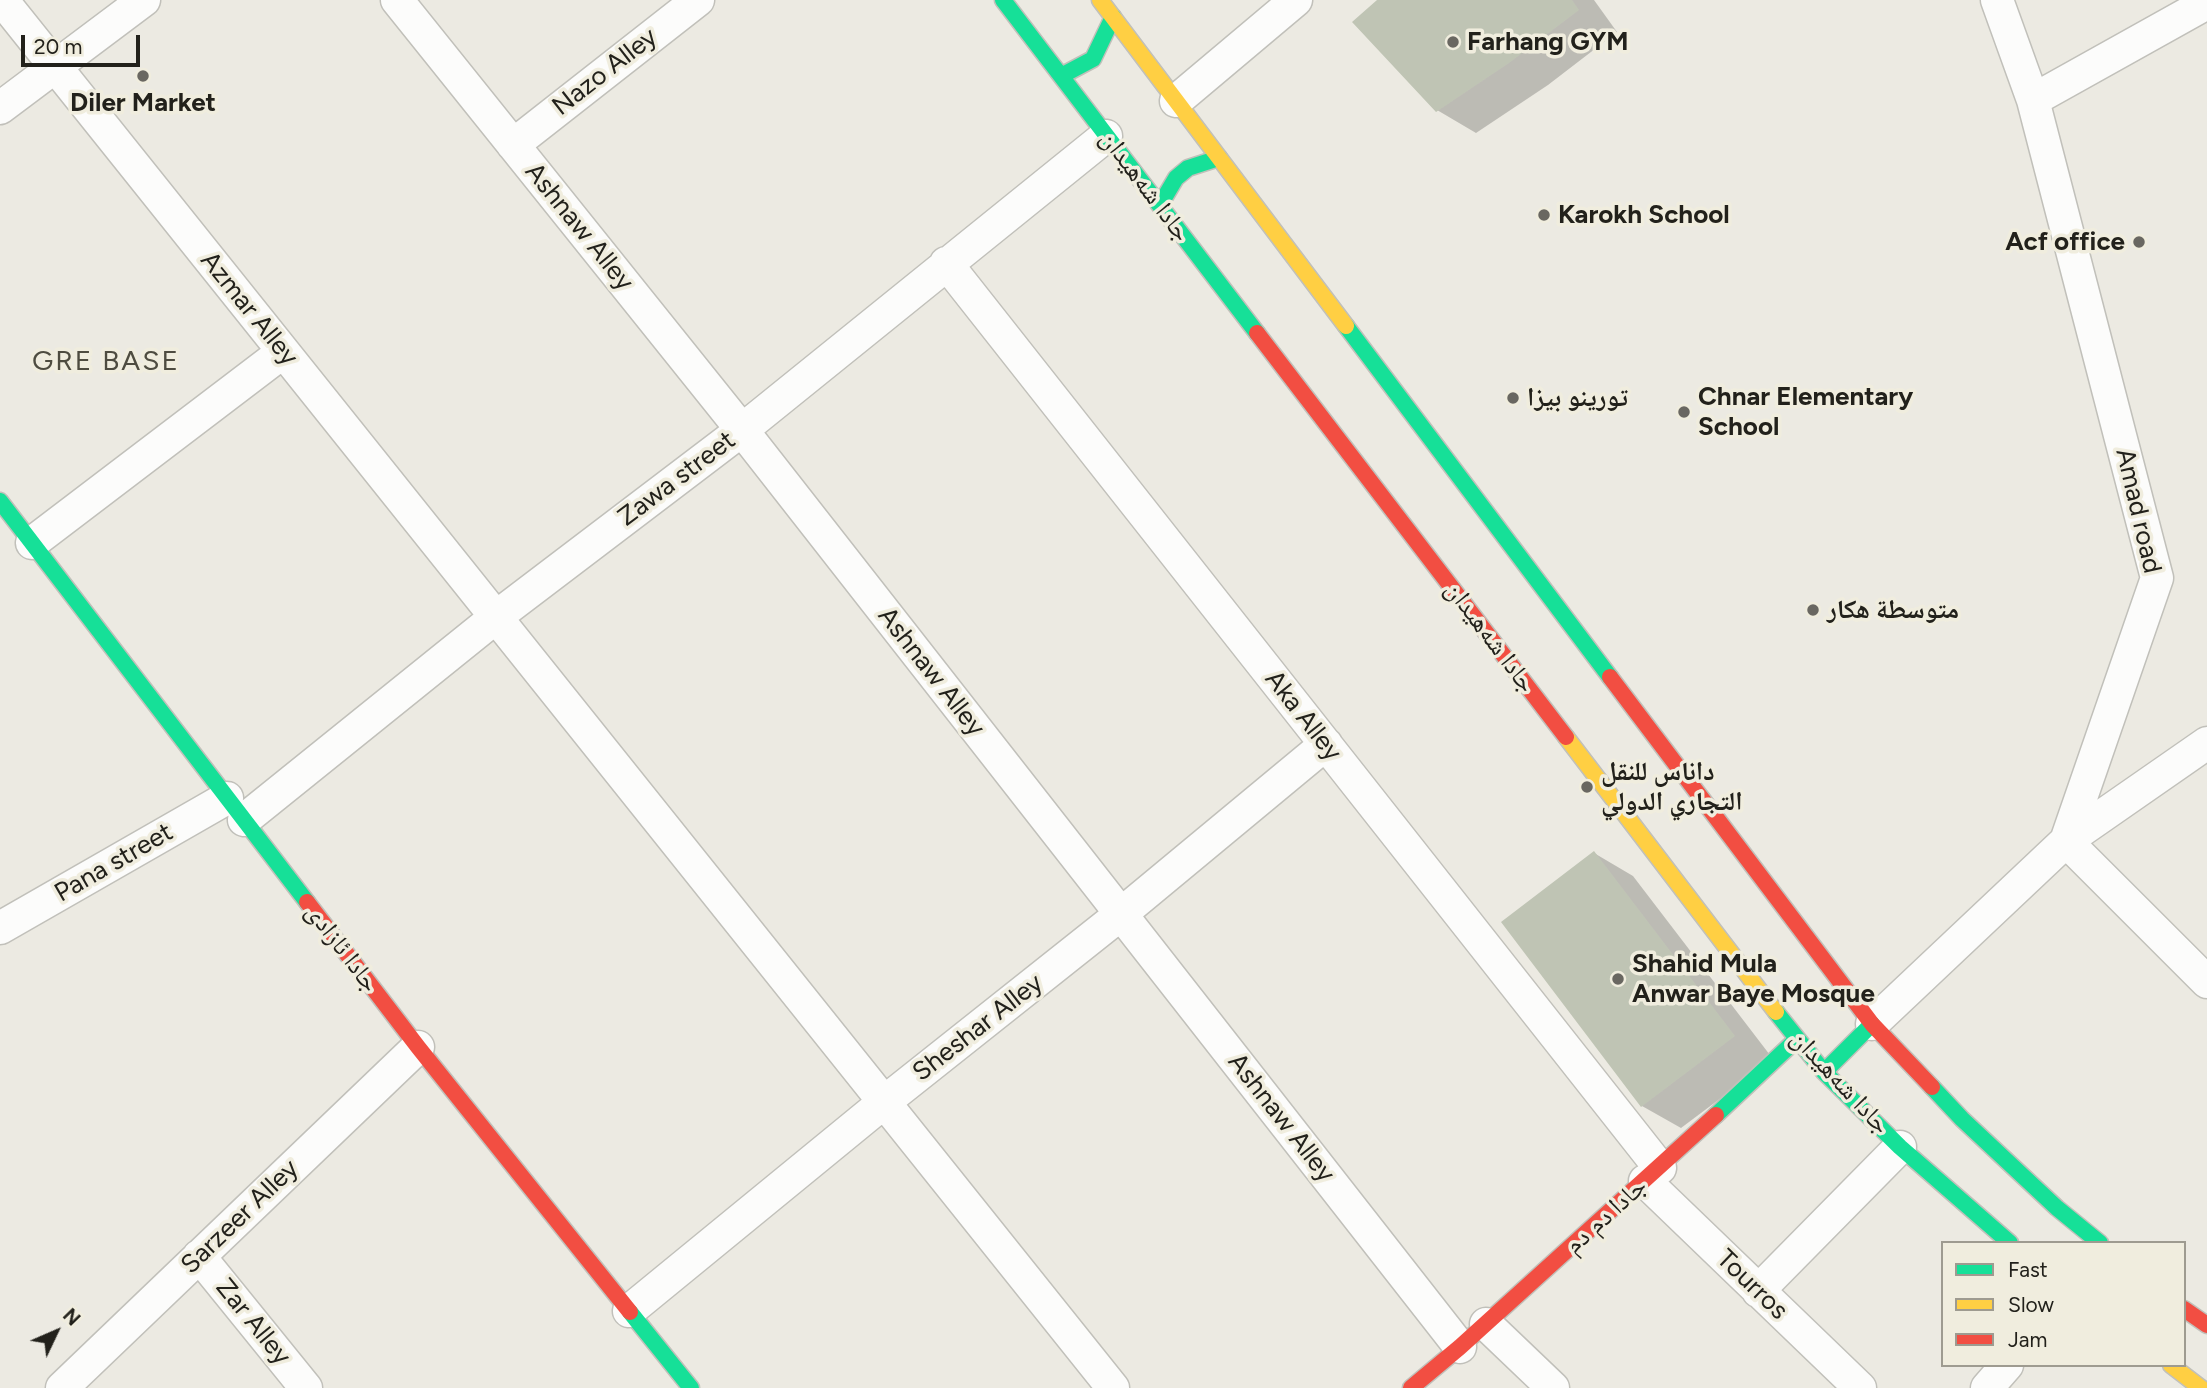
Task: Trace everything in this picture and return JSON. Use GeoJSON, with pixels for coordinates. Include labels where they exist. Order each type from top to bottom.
{"type":"FeatureCollection","features":[{"type":"Feature","properties":{"kind":"main road","name":"جادا شەهیدان"},"geometry":{"type":"LineString","coordinates":[[1003,0],[1797,1039],[1824,1072],[1900,1147],[2008,1241]]}},
{"type":"Feature","properties":{"kind":"main road"},"geometry":{"type":"LineString","coordinates":[[1100,0],[1872,1024],[1962,1119],[2057,1208],[2098,1241]]}},
{"type":"Feature","properties":{"kind":"main road"},"geometry":{"type":"LineString","coordinates":[[1061,76],[1093,59],[1113,18]]}},
{"type":"Feature","properties":{"kind":"main road"},"geometry":{"type":"LineString","coordinates":[[1160,205],[1176,178],[1188,168],[1219,158]]}},
{"type":"Feature","properties":{"kind":"main road","name":"جادا ئازادی"},"geometry":{"type":"LineString","coordinates":[[0,502],[418,1047],[691,1388]]}},
{"type":"Feature","properties":{"kind":"main road"},"geometry":{"type":"LineString","coordinates":[[1824,1072],[1872,1024]]}},
{"type":"Feature","properties":{"kind":"main road","name":"جادا دم دم"},"geometry":{"type":"LineString","coordinates":[[1411,1388],[1460,1348],[1653,1175],[1797,1039]]}},
{"type":"Feature","properties":{"kind":"main road"},"geometry":{"type":"LineString","coordinates":[[2186,1310],[2207,1325]]}},
{"type":"Feature","properties":{"kind":"main road"},"geometry":{"type":"LineString","coordinates":[[2174,1367],[2202,1388]]}},
{"type":"Feature","properties":{"kind":"street","name":"Azmar Alley"},"geometry":{"type":"LineString","coordinates":[[2,0],[1113,1388]]}},
{"type":"Feature","properties":{"kind":"street"},"geometry":{"type":"LineString","coordinates":[[0,108],[144,0]]}},
{"type":"Feature","properties":{"kind":"street","name":"Ashnaw Alley"},"geometry":{"type":"LineString","coordinates":[[397,0],[742,430],[1460,1348]]}},
{"type":"Feature","properties":{"kind":"street","name":"Nazo Alley"},"geometry":{"type":"LineString","coordinates":[[513,145],[698,0]]}},
{"type":"Feature","properties":{"kind":"street"},"geometry":{"type":"LineString","coordinates":[[1176,101],[1296,0]]}},
{"type":"Feature","properties":{"kind":"street","name":"Amad road"},"geometry":{"type":"LineString","coordinates":[[1872,1024],[2066,841],[2157,578],[2033,100],[1997,0]]}},
{"type":"Feature","properties":{"kind":"street"},"geometry":{"type":"LineString","coordinates":[[2033,100],[2207,4]]}},
{"type":"Feature","properties":{"kind":"street","name":"Zawa street"},"geometry":{"type":"LineString","coordinates":[[236,809],[496,617],[742,430],[1106,135]]}},
{"type":"Feature","properties":{"kind":"street","name":"Aka Alley"},"geometry":{"type":"LineString","coordinates":[[946,263],[1326,744],[1653,1175]]}},
{"type":"Feature","properties":{"kind":"street"},"geometry":{"type":"LineString","coordinates":[[32,542],[283,352]]}},
{"type":"Feature","properties":{"kind":"street"},"geometry":{"type":"LineString","coordinates":[[2207,743],[2066,841],[2207,982]]}},
{"type":"Feature","properties":{"kind":"street","name":"Sheshar Alley"},"geometry":{"type":"LineString","coordinates":[[629,1311],[883,1103],[1121,914],[1326,744]]}},
{"type":"Feature","properties":{"kind":"street","name":"Pana street"},"geometry":{"type":"LineString","coordinates":[[0,928],[236,809]]}},
{"type":"Feature","properties":{"kind":"street","name":"Sarzeer Alley"},"geometry":{"type":"LineString","coordinates":[[62,1388],[418,1047]]}},
{"type":"Feature","properties":{"kind":"street"},"geometry":{"type":"LineString","coordinates":[[1758,1291],[1900,1147]]}},
{"type":"Feature","properties":{"kind":"street","name":"Tourros"},"geometry":{"type":"LineString","coordinates":[[1653,1175],[1758,1291],[1860,1388]]}},
{"type":"Feature","properties":{"kind":"street","name":"Zar Alley"},"geometry":{"type":"LineString","coordinates":[[199,1256],[306,1388]]}},
{"type":"Feature","properties":{"kind":"street"},"geometry":{"type":"LineString","coordinates":[[1486,1324],[1553,1388]]}},
{"type":"Feature","properties":{"kind":"street"},"geometry":{"type":"LineString","coordinates":[[1987,1388],[2005,1367]]}},
{"type":"Feature","properties":{"kind":"building","name":"Farhang GYM"},"geometry":{"type":"Polygon","coordinates":[[[1377,0],[1572,0],[1579,10],[1509,63],[1436,112],[1352,22],[1377,0]]]}},
{"type":"Feature","properties":{"kind":"building","name":"Shahid Mula Anwar Baye Mosque"},"geometry":{"type":"Polygon","coordinates":[[[1594,851],[1735,1036],[1641,1107],[1501,922],[1594,851]]]}},
{"type":"Feature","properties":{"kind":"traffic: fast"},"geometry":{"type":"LineString","coordinates":[[1003,0],[1257,333]]}},
{"type":"Feature","properties":{"kind":"traffic: fast"},"geometry":{"type":"LineString","coordinates":[[1061,76],[1093,59],[1113,17]]}},
{"type":"Feature","properties":{"kind":"traffic: fast"},"geometry":{"type":"LineString","coordinates":[[1160,205],[1176,178],[1188,168],[1219,158]]}},
{"type":"Feature","properties":{"kind":"traffic: fast"},"geometry":{"type":"LineString","coordinates":[[1346,326],[1610,677]]}},
{"type":"Feature","properties":{"kind":"traffic: fast"},"geometry":{"type":"LineString","coordinates":[[0,501],[307,902]]}},
{"type":"Feature","properties":{"kind":"traffic: fast"},"geometry":{"type":"LineString","coordinates":[[1776,1012],[1824,1072],[1900,1147],[2008,1241]]}},
{"type":"Feature","properties":{"kind":"traffic: fast"},"geometry":{"type":"LineString","coordinates":[[1824,1072],[1872,1024]]}},
{"type":"Feature","properties":{"kind":"traffic: fast"},"geometry":{"type":"LineString","coordinates":[[1716,1115],[1797,1039]]}},
{"type":"Feature","properties":{"kind":"traffic: fast"},"geometry":{"type":"LineString","coordinates":[[1932,1087],[1962,1119],[2057,1208],[2098,1241]]}},
{"type":"Feature","properties":{"kind":"traffic: fast"},"geometry":{"type":"LineString","coordinates":[[630,1312],[691,1388]]}},
{"type":"Feature","properties":{"kind":"traffic: slow"},"geometry":{"type":"LineString","coordinates":[[1100,0],[1346,326]]}},
{"type":"Feature","properties":{"kind":"traffic: slow"},"geometry":{"type":"LineString","coordinates":[[1566,737],[1776,1012]]}},
{"type":"Feature","properties":{"kind":"traffic: slow"},"geometry":{"type":"LineString","coordinates":[[2174,1367],[2201,1388]]}},
{"type":"Feature","properties":{"kind":"traffic: jam"},"geometry":{"type":"LineString","coordinates":[[1257,333],[1566,737]]}},
{"type":"Feature","properties":{"kind":"traffic: jam"},"geometry":{"type":"LineString","coordinates":[[1610,677],[1872,1024],[1932,1087]]}},
{"type":"Feature","properties":{"kind":"traffic: jam"},"geometry":{"type":"LineString","coordinates":[[307,902],[418,1047],[630,1312]]}},
{"type":"Feature","properties":{"kind":"traffic: jam"},"geometry":{"type":"LineString","coordinates":[[1411,1388],[1460,1347],[1716,1115]]}},
{"type":"Feature","properties":{"kind":"traffic: jam"},"geometry":{"type":"LineString","coordinates":[[2186,1310],[2207,1325]]}},
{"type":"Feature","properties":{"kind":"place","name":"Farhang GYM"},"geometry":{"type":"Point","coordinates":[1453,42]}},
{"type":"Feature","properties":{"kind":"place","name":"Diler Market"},"geometry":{"type":"Point","coordinates":[143,76]}},
{"type":"Feature","properties":{"kind":"place","name":"Karokh School"},"geometry":{"type":"Point","coordinates":[1544,215]}},
{"type":"Feature","properties":{"kind":"place","name":"Acf office"},"geometry":{"type":"Point","coordinates":[2139,242]}},
{"type":"Feature","properties":{"kind":"place","name":"تورينو بيزا"},"geometry":{"type":"Point","coordinates":[1513,398]}},
{"type":"Feature","properties":{"kind":"place","name":"Chnar Elementary School"},"geometry":{"type":"Point","coordinates":[1684,412]}},
{"type":"Feature","properties":{"kind":"place","name":"متوسطة هكار"},"geometry":{"type":"Point","coordinates":[1813,610]}},
{"type":"Feature","properties":{"kind":"place","name":"داناس للنقل التجاري الدولي"},"geometry":{"type":"Point","coordinates":[1587,787]}},
{"type":"Feature","properties":{"kind":"place","name":"Shahid Mula Anwar Baye Mosque"},"geometry":{"type":"Point","coordinates":[1618,979]}},
{"type":"Feature","properties":{"kind":"district","name":"GRE BASE"},"geometry":{"type":"Point","coordinates":[106,362]}}]}
